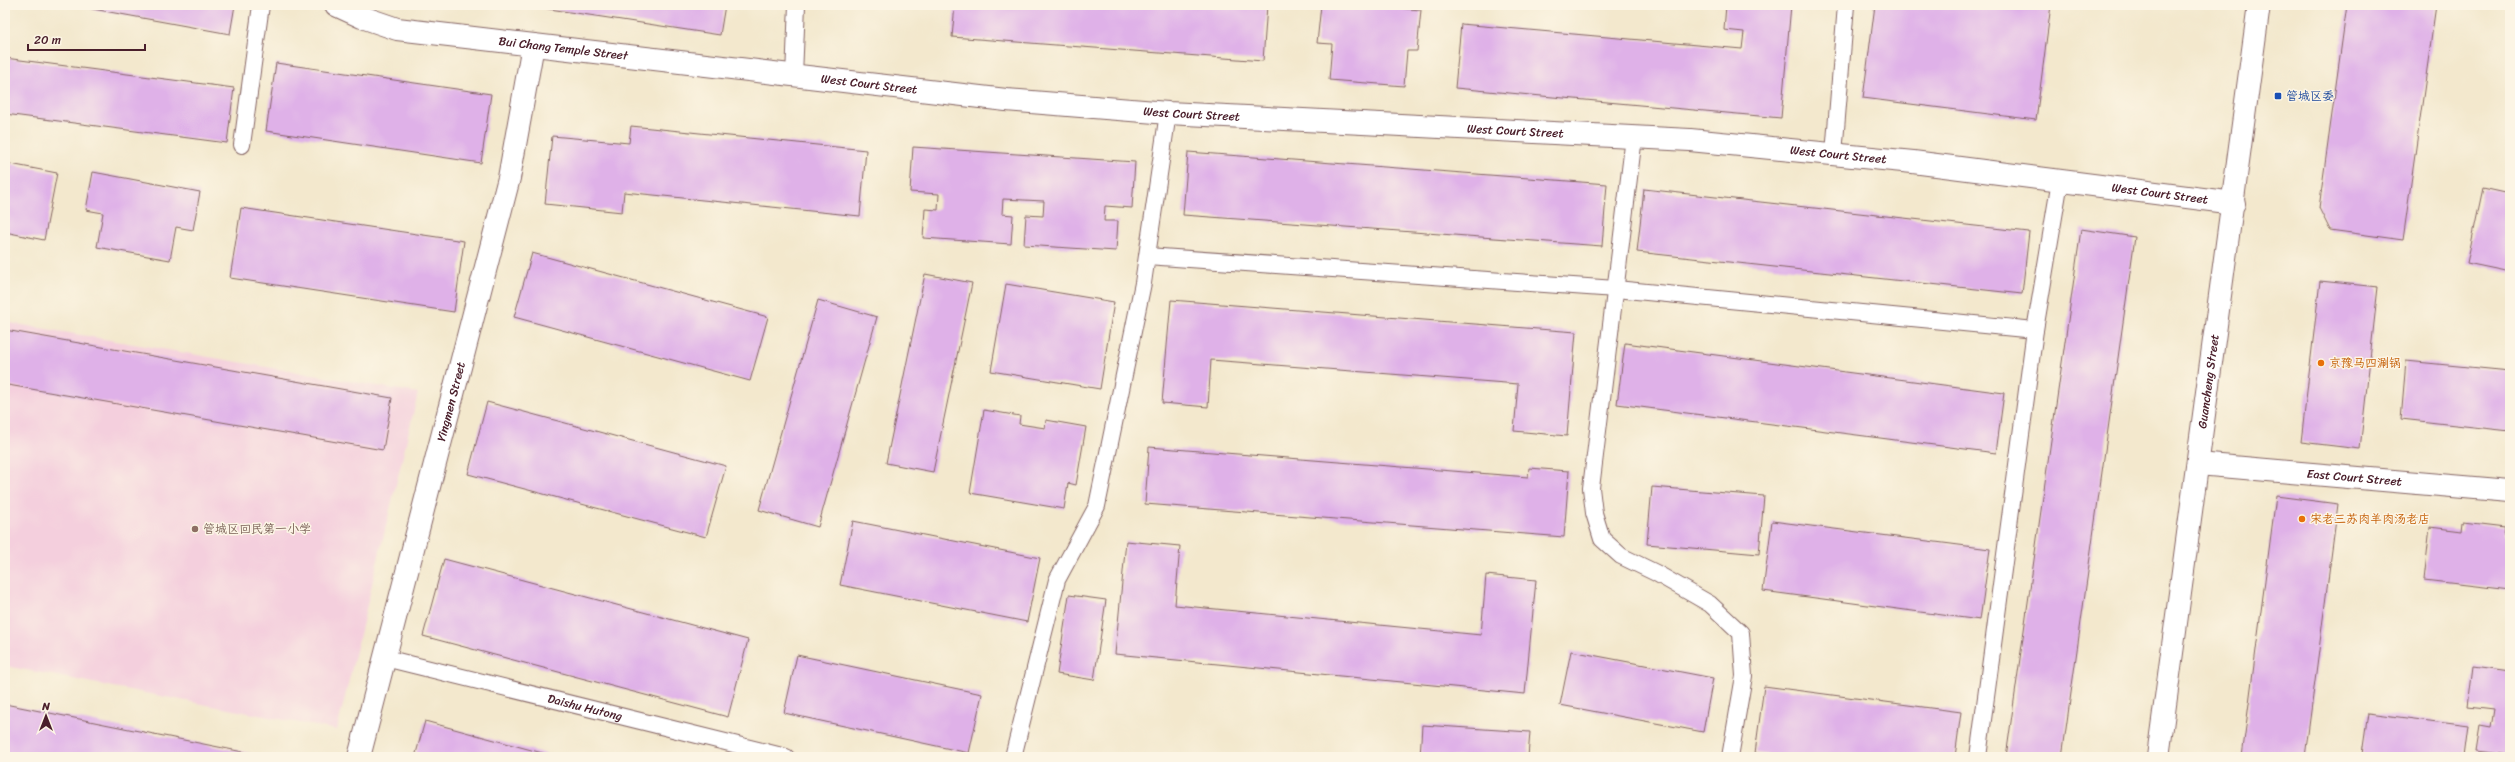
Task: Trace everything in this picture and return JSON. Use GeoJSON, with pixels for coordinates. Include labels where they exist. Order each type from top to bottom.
{"type":"FeatureCollection","features":[{"type":"Feature","properties":{"kind":"street","name":"Bui Chang Temple Street"},"geometry":{"type":"LineString","coordinates":[[336,5],[362,17],[397,29],[794,75]]}},
{"type":"Feature","properties":{"kind":"street","name":"Guancheng Street"},"geometry":{"type":"LineString","coordinates":[[2158,757],[2234,203],[2259,5]]}},
{"type":"Feature","properties":{"kind":"street","name":"Yingmen Street"},"geometry":{"type":"LineString","coordinates":[[359,757],[507,185],[533,45]]}},
{"type":"Feature","properties":{"kind":"street","name":"West Court Street"},"geometry":{"type":"LineString","coordinates":[[794,75],[1006,100],[1168,113],[1634,137],[1834,154],[2234,203]]}},
{"type":"Feature","properties":{"kind":"street","name":"East Court Street"},"geometry":{"type":"LineString","coordinates":[[2198,464],[2510,491]]}},
{"type":"Feature","properties":{"kind":"lane"},"geometry":{"type":"LineString","coordinates":[[242,145],[261,5]]}},
{"type":"Feature","properties":{"kind":"lane"},"geometry":{"type":"LineString","coordinates":[[794,75],[797,5]]}},
{"type":"Feature","properties":{"kind":"lane"},"geometry":{"type":"LineString","coordinates":[[1834,154],[1846,5]]}},
{"type":"Feature","properties":{"kind":"lane"},"geometry":{"type":"LineString","coordinates":[[1013,757],[1057,580],[1097,506],[1147,256],[1168,113]]}},
{"type":"Feature","properties":{"kind":"lane"},"geometry":{"type":"LineString","coordinates":[[1634,137],[1591,488],[1594,513],[1602,539],[1621,556],[1656,573],[1710,604],[1741,633],[1744,676],[1730,757]]}},
{"type":"Feature","properties":{"kind":"lane"},"geometry":{"type":"LineString","coordinates":[[1978,757],[2035,330],[2060,181]]}},
{"type":"Feature","properties":{"kind":"lane"},"geometry":{"type":"LineString","coordinates":[[1147,256],[1616,288],[2035,330]]}},
{"type":"Feature","properties":{"kind":"lane","name":"Daishu Hutong"},"geometry":{"type":"LineString","coordinates":[[385,658],[786,757]]}},
{"type":"Feature","properties":{"kind":"shaded area","name":"管城区回民第一小学"},"geometry":{"type":"Polygon","coordinates":[[[5,322],[418,393],[337,730],[5,666],[5,322]]]}},
{"type":"Feature","properties":{"kind":"building"},"geometry":{"type":"Polygon","coordinates":[[[71,5],[235,5],[230,34],[71,5]]]}},
{"type":"Feature","properties":{"kind":"building"},"geometry":{"type":"Polygon","coordinates":[[[543,5],[725,5],[720,35],[543,8],[543,5]]]}},
{"type":"Feature","properties":{"kind":"building"},"geometry":{"type":"Polygon","coordinates":[[[955,5],[1267,5],[1263,61],[952,37],[955,5]]]}},
{"type":"Feature","properties":{"kind":"building"},"geometry":{"type":"Polygon","coordinates":[[[1321,5],[1359,5],[1421,10],[1417,51],[1407,51],[1404,86],[1329,80],[1332,44],[1317,43],[1321,5]]]}},
{"type":"Feature","properties":{"kind":"building"},"geometry":{"type":"Polygon","coordinates":[[[1726,5],[1791,5],[1781,118],[1455,88],[1461,24],[1742,49],[1744,32],[1724,30],[1726,5]]]}},
{"type":"Feature","properties":{"kind":"building"},"geometry":{"type":"Polygon","coordinates":[[[1875,5],[2051,5],[2036,120],[1863,98],[1875,5]]]}},
{"type":"Feature","properties":{"kind":"building"},"geometry":{"type":"Polygon","coordinates":[[[2347,5],[2436,5],[2403,240],[2330,230],[2319,208],[2347,5]]]}},
{"type":"Feature","properties":{"kind":"building"},"geometry":{"type":"Polygon","coordinates":[[[5,58],[234,88],[227,143],[5,114],[5,58]]]}},
{"type":"Feature","properties":{"kind":"building"},"geometry":{"type":"Polygon","coordinates":[[[276,63],[491,94],[481,163],[266,131],[276,63]]]}},
{"type":"Feature","properties":{"kind":"building"},"geometry":{"type":"Polygon","coordinates":[[[631,126],[866,150],[860,216],[624,192],[622,212],[545,204],[552,136],[629,143],[631,126]]]}},
{"type":"Feature","properties":{"kind":"building"},"geometry":{"type":"Polygon","coordinates":[[[913,147],[1135,162],[1132,208],[1105,206],[1104,221],[1118,221],[1116,251],[1024,245],[1026,215],[1043,216],[1044,201],[1003,199],[1002,214],[1013,215],[1011,244],[923,238],[925,209],[938,210],[939,194],[910,192],[913,147]]]}},
{"type":"Feature","properties":{"kind":"building"},"geometry":{"type":"Polygon","coordinates":[[[1188,152],[1607,184],[1602,246],[1183,215],[1188,152]]]}},
{"type":"Feature","properties":{"kind":"building"},"geometry":{"type":"Polygon","coordinates":[[[5,163],[57,173],[44,240],[5,232],[5,163]]]}},
{"type":"Feature","properties":{"kind":"building"},"geometry":{"type":"Polygon","coordinates":[[[93,172],[200,192],[193,230],[176,227],[170,260],[97,247],[103,213],[86,210],[93,172]]]}},
{"type":"Feature","properties":{"kind":"building"},"geometry":{"type":"Polygon","coordinates":[[[2483,188],[2510,194],[2510,272],[2467,263],[2483,188]]]}},
{"type":"Feature","properties":{"kind":"building"},"geometry":{"type":"Polygon","coordinates":[[[1644,189],[2029,232],[2022,294],[1637,252],[1644,189]]]}},
{"type":"Feature","properties":{"kind":"building"},"geometry":{"type":"Polygon","coordinates":[[[241,208],[464,241],[454,312],[230,278],[241,208]]]}},
{"type":"Feature","properties":{"kind":"building"},"geometry":{"type":"Polygon","coordinates":[[[2081,229],[2135,237],[2062,757],[2006,757],[2081,229]]]}},
{"type":"Feature","properties":{"kind":"building"},"geometry":{"type":"Polygon","coordinates":[[[532,253],[768,317],[750,381],[514,317],[532,253]]]}},
{"type":"Feature","properties":{"kind":"building"},"geometry":{"type":"Polygon","coordinates":[[[925,274],[972,283],[933,472],[886,463],[925,274]]]}},
{"type":"Feature","properties":{"kind":"building"},"geometry":{"type":"Polygon","coordinates":[[[2320,281],[2378,287],[2360,449],[2301,442],[2320,281]]]}},
{"type":"Feature","properties":{"kind":"building"},"geometry":{"type":"Polygon","coordinates":[[[1006,284],[1114,302],[1100,389],[991,371],[1006,284]]]}},
{"type":"Feature","properties":{"kind":"building"},"geometry":{"type":"Polygon","coordinates":[[[818,300],[877,317],[818,527],[759,510],[818,300]]]}},
{"type":"Feature","properties":{"kind":"building"},"geometry":{"type":"Polygon","coordinates":[[[1171,300],[1576,332],[1567,436],[1514,431],[1518,384],[1211,360],[1208,407],[1162,403],[1171,300]]]}},
{"type":"Feature","properties":{"kind":"building"},"geometry":{"type":"Polygon","coordinates":[[[5,330],[392,398],[383,450],[8,385],[5,396],[5,330]]]}},
{"type":"Feature","properties":{"kind":"building"},"geometry":{"type":"Polygon","coordinates":[[[1625,343],[2004,393],[1996,453],[1617,404],[1625,343]]]}},
{"type":"Feature","properties":{"kind":"building"},"geometry":{"type":"Polygon","coordinates":[[[2406,361],[2510,371],[2510,431],[2401,419],[2406,361]]]}},
{"type":"Feature","properties":{"kind":"building"},"geometry":{"type":"Polygon","coordinates":[[[487,402],[726,466],[706,537],[468,474],[487,402]]]}},
{"type":"Feature","properties":{"kind":"building"},"geometry":{"type":"Polygon","coordinates":[[[984,410],[1020,416],[1019,424],[1045,428],[1046,420],[1086,427],[1076,485],[1068,483],[1064,509],[970,493],[984,410]]]}},
{"type":"Feature","properties":{"kind":"building"},"geometry":{"type":"Polygon","coordinates":[[[1149,447],[1528,477],[1529,468],[1569,471],[1564,537],[1145,504],[1149,447]]]}},
{"type":"Feature","properties":{"kind":"building"},"geometry":{"type":"Polygon","coordinates":[[[1652,487],[1764,496],[1759,554],[1647,544],[1652,487]]]}},
{"type":"Feature","properties":{"kind":"building"},"geometry":{"type":"Polygon","coordinates":[[[2276,496],[2338,504],[2305,757],[2242,757],[2276,496]]]}},
{"type":"Feature","properties":{"kind":"building"},"geometry":{"type":"Polygon","coordinates":[[[853,521],[1040,558],[1027,622],[840,585],[853,521]]]}},
{"type":"Feature","properties":{"kind":"building"},"geometry":{"type":"Polygon","coordinates":[[[1772,521],[1990,549],[1980,620],[1763,591],[1772,521]]]}},
{"type":"Feature","properties":{"kind":"building"},"geometry":{"type":"Polygon","coordinates":[[[2463,522],[2505,527],[2504,535],[2510,536],[2510,590],[2424,580],[2430,527],[2462,531],[2463,522]]]}},
{"type":"Feature","properties":{"kind":"building"},"geometry":{"type":"Polygon","coordinates":[[[1126,541],[1180,546],[1175,605],[1481,635],[1486,575],[1536,580],[1525,694],[1115,654],[1126,541]]]}},
{"type":"Feature","properties":{"kind":"building"},"geometry":{"type":"Polygon","coordinates":[[[444,559],[748,640],[728,717],[423,636],[444,559]]]}},
{"type":"Feature","properties":{"kind":"building"},"geometry":{"type":"Polygon","coordinates":[[[1069,595],[1106,600],[1094,680],[1057,674],[1069,595]]]}},
{"type":"Feature","properties":{"kind":"building"},"geometry":{"type":"Polygon","coordinates":[[[1571,651],[1713,678],[1703,732],[1560,705],[1571,651]]]}},
{"type":"Feature","properties":{"kind":"building"},"geometry":{"type":"Polygon","coordinates":[[[797,655],[982,694],[969,753],[784,713],[797,655]]]}},
{"type":"Feature","properties":{"kind":"building"},"geometry":{"type":"Polygon","coordinates":[[[2473,666],[2510,671],[2510,755],[2476,751],[2480,726],[2491,728],[2494,709],[2468,706],[2473,666]]]}},
{"type":"Feature","properties":{"kind":"building"},"geometry":{"type":"Polygon","coordinates":[[[1764,686],[1961,712],[1955,757],[1785,757],[1755,753],[1764,686]]]}},
{"type":"Feature","properties":{"kind":"building"},"geometry":{"type":"Polygon","coordinates":[[[5,704],[263,756],[263,757],[5,757],[5,704]]]}},
{"type":"Feature","properties":{"kind":"building"},"geometry":{"type":"Polygon","coordinates":[[[2368,713],[2468,726],[2464,757],[2387,757],[2362,754],[2368,713]]]}},
{"type":"Feature","properties":{"kind":"building"},"geometry":{"type":"Polygon","coordinates":[[[425,721],[557,757],[415,757],[425,721]]]}},
{"type":"Feature","properties":{"kind":"building"},"geometry":{"type":"Polygon","coordinates":[[[1422,725],[1530,732],[1528,757],[1420,757],[1422,725]]]}},
{"type":"Feature","properties":{"kind":"place","name":"管城区委"},"geometry":{"type":"Point","coordinates":[2278,96]}},
{"type":"Feature","properties":{"kind":"place","name":"京豫马四涮锅"},"geometry":{"type":"Point","coordinates":[2321,363]}},
{"type":"Feature","properties":{"kind":"place","name":"宋老三苏肉羊肉汤老店"},"geometry":{"type":"Point","coordinates":[2302,519]}},
{"type":"Feature","properties":{"kind":"place","name":"管城区回民第一小学"},"geometry":{"type":"Point","coordinates":[195,529]}}]}
